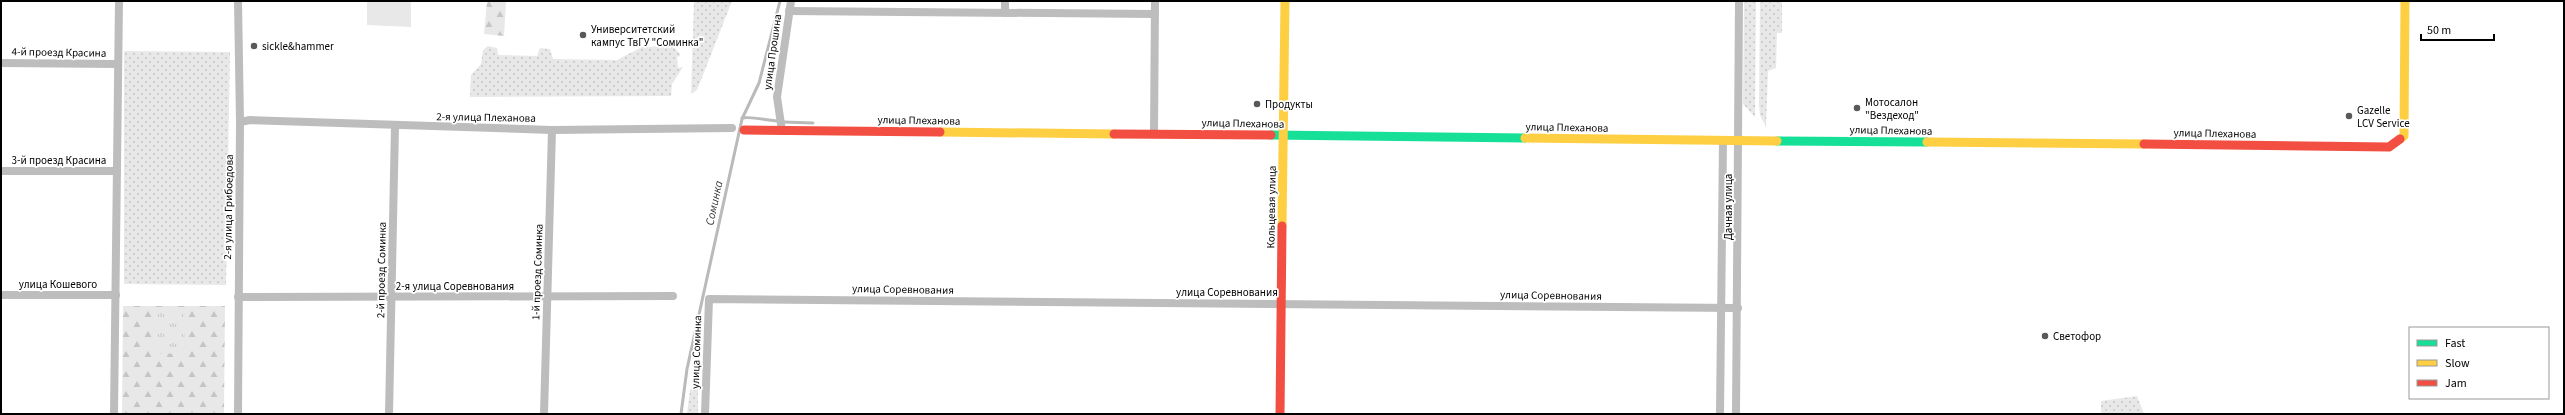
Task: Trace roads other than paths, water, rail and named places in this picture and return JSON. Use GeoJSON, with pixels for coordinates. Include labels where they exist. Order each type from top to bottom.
{"type":"FeatureCollection","features":[{"type":"Feature","properties":{"kind":"street"},"geometry":{"type":"LineString","coordinates":[[114,414],[119,1]]}},
{"type":"Feature","properties":{"kind":"street","name":"2-я улица Грибоедова"},"geometry":{"type":"LineString","coordinates":[[238,1],[240,122],[238,414]]}},
{"type":"Feature","properties":{"kind":"street","name":"улица Прошина"},"geometry":{"type":"LineString","coordinates":[[782,131],[777,97],[791,1]]}},
{"type":"Feature","properties":{"kind":"street"},"geometry":{"type":"LineString","coordinates":[[1005,1],[1005,13]]}},
{"type":"Feature","properties":{"kind":"street"},"geometry":{"type":"LineString","coordinates":[[1154,134],[1155,1]]}},
{"type":"Feature","properties":{"kind":"street","name":"Кольцевая улица"},"geometry":{"type":"LineString","coordinates":[[1280,414],[1284,136],[1284,1]]}},
{"type":"Feature","properties":{"kind":"street","name":"Дачная улица"},"geometry":{"type":"LineString","coordinates":[[1736,414],[1738,308],[1739,1]]}},
{"type":"Feature","properties":{"kind":"street","name":"улица Плеханова"},"geometry":{"type":"LineString","coordinates":[[744,130],[2389,147],[2404,136],[2404,1]]}},
{"type":"Feature","properties":{"kind":"street"},"geometry":{"type":"LineString","coordinates":[[789,11],[1155,14]]}},
{"type":"Feature","properties":{"kind":"street","name":"4-й проезд Красина"},"geometry":{"type":"LineString","coordinates":[[1,63],[118,64]]}},
{"type":"Feature","properties":{"kind":"street","name":"2-я улица Плеханова"},"geometry":{"type":"LineString","coordinates":[[240,122],[250,120],[552,130],[732,128]]}},
{"type":"Feature","properties":{"kind":"street","name":"2-й проезд Соминка"},"geometry":{"type":"LineString","coordinates":[[389,414],[395,126]]}},
{"type":"Feature","properties":{"kind":"street","name":"1-й проезд Соминка"},"geometry":{"type":"LineString","coordinates":[[544,414],[552,130]]}},
{"type":"Feature","properties":{"kind":"street","name":"Дачная улица"},"geometry":{"type":"LineString","coordinates":[[1720,414],[1723,140]]}},
{"type":"Feature","properties":{"kind":"street","name":"3-й проезд Красина"},"geometry":{"type":"LineString","coordinates":[[1,171],[117,172]]}},
{"type":"Feature","properties":{"kind":"street","name":"улица Кошевого"},"geometry":{"type":"LineString","coordinates":[[1,295],[116,295]]}},
{"type":"Feature","properties":{"kind":"street","name":"2-я улица Соревнования"},"geometry":{"type":"LineString","coordinates":[[238,297],[673,296]]}},
{"type":"Feature","properties":{"kind":"street","name":"улица Соминка"},"geometry":{"type":"LineString","coordinates":[[705,414],[709,299],[716,299]]}},
{"type":"Feature","properties":{"kind":"street","name":"улица Соревнования"},"geometry":{"type":"LineString","coordinates":[[716,299],[1738,308]]}},
{"type":"Feature","properties":{"kind":"waterway","name":"Соминка"},"geometry":{"type":"LineString","coordinates":[[681,414],[687,369],[742,119],[759,83],[780,1]]}},
{"type":"Feature","properties":{"kind":"waterway"},"geometry":{"type":"LineString","coordinates":[[742,118],[780,121]]}},
{"type":"Feature","properties":{"kind":"waterway"},"geometry":{"type":"LineString","coordinates":[[784,122],[813,123]]}},
{"type":"Feature","properties":{"kind":"place","name":"Университетский кампус ТвГУ \"Соминка\""},"geometry":{"type":"Point","coordinates":[583,35]}},
{"type":"Feature","properties":{"kind":"place","name":"sickle&hammer"},"geometry":{"type":"Point","coordinates":[254,46]}},
{"type":"Feature","properties":{"kind":"place","name":"Продукты"},"geometry":{"type":"Point","coordinates":[1257,104]}},
{"type":"Feature","properties":{"kind":"place","name":"Мотосалон \"Вездеход\""},"geometry":{"type":"Point","coordinates":[1857,108]}},
{"type":"Feature","properties":{"kind":"place","name":"Gazelle LCV Service"},"geometry":{"type":"Point","coordinates":[2349,116]}},
{"type":"Feature","properties":{"kind":"place","name":"Светофор"},"geometry":{"type":"Point","coordinates":[2045,336]}}]}
